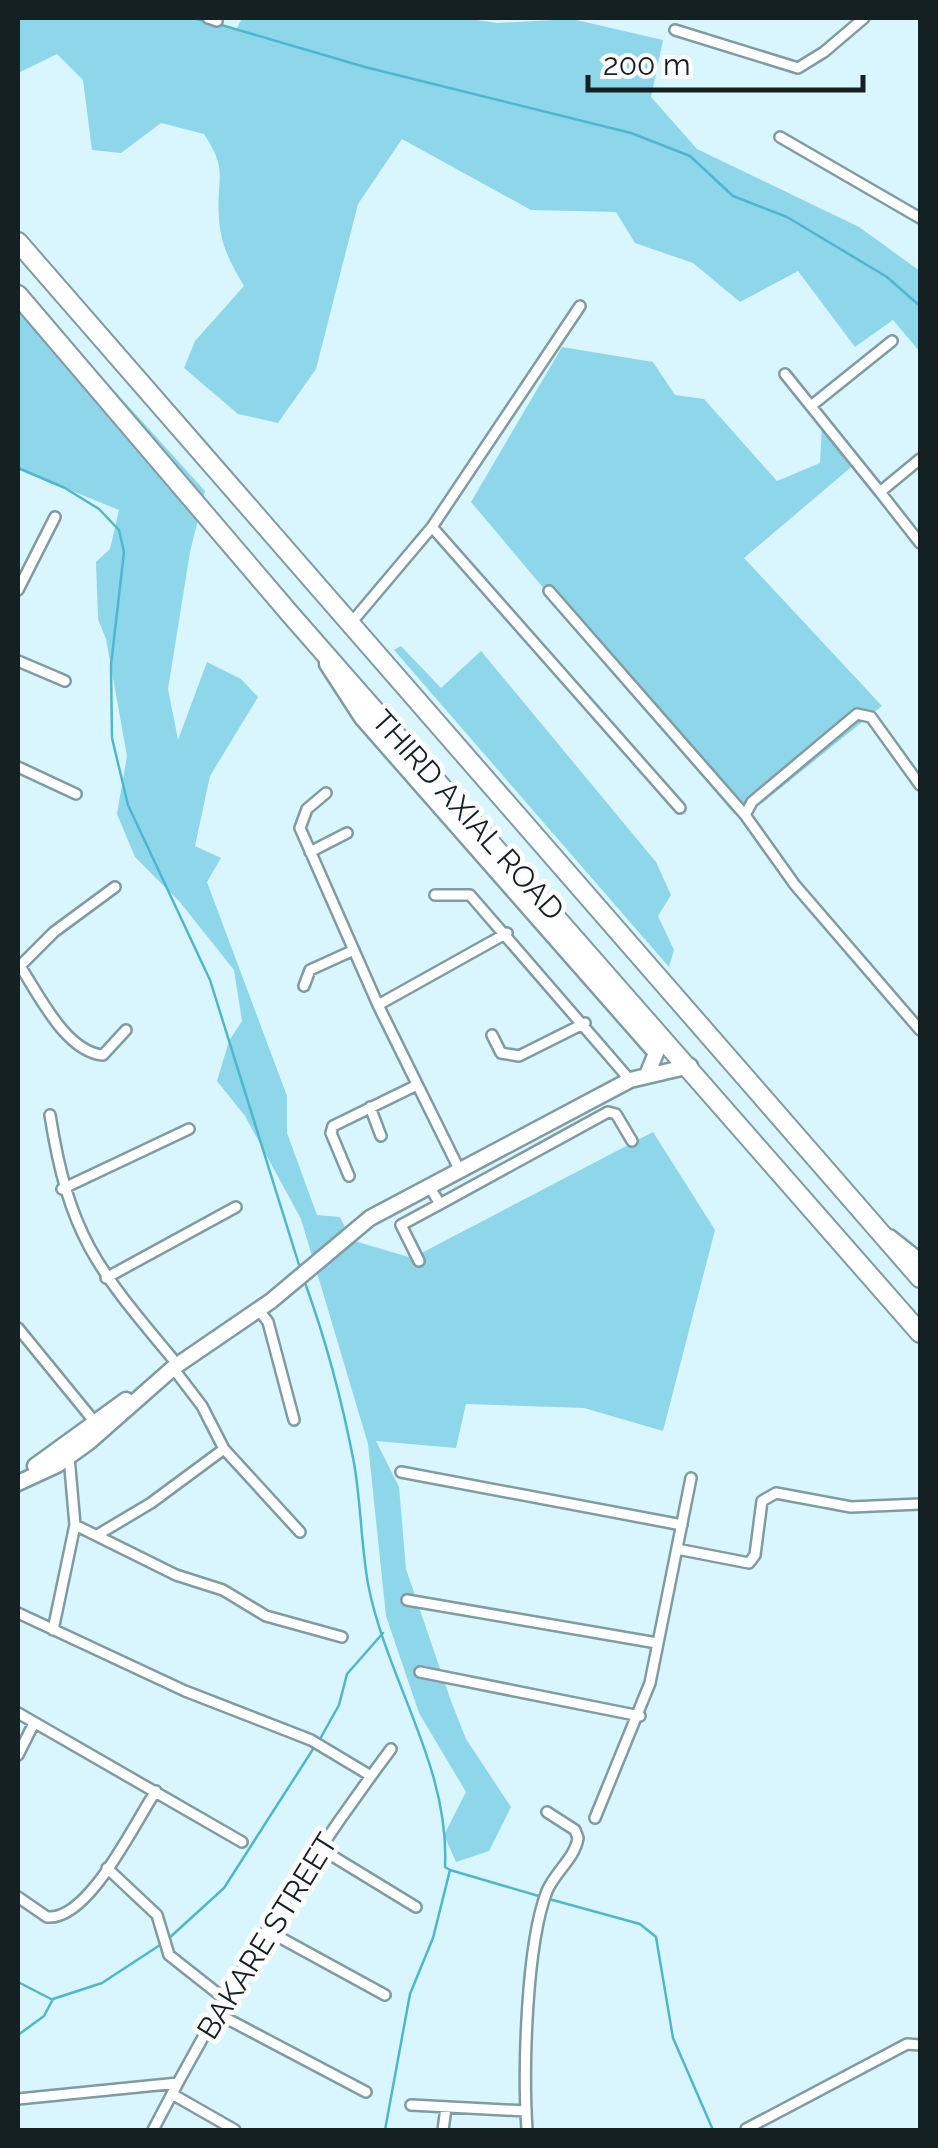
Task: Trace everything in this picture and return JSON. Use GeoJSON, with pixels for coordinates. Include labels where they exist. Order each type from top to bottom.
{"type":"FeatureCollection","features":[{"type":"Feature","properties":{"kind":"highway","name":"THIRD AXIAL ROAD"},"geometry":{"type":"LineString","coordinates":[[18,242],[920,1278]]}},
{"type":"Feature","properties":{"kind":"highway","name":"THIRD AXIAL ROAD"},"geometry":{"type":"LineString","coordinates":[[18,295],[316,644],[690,1066],[920,1333]]}},
{"type":"Feature","properties":{"kind":"street"},"geometry":{"type":"LineString","coordinates":[[675,30],[798,68],[864,18]]}},
{"type":"Feature","properties":{"kind":"street"},"geometry":{"type":"LineString","coordinates":[[780,137],[920,218]]}},
{"type":"Feature","properties":{"kind":"street"},"geometry":{"type":"LineString","coordinates":[[351,623],[432,527],[580,306]]}},
{"type":"Feature","properties":{"kind":"street"},"geometry":{"type":"LineString","coordinates":[[811,406],[892,341]]}},
{"type":"Feature","properties":{"kind":"street"},"geometry":{"type":"LineString","coordinates":[[785,374],[920,543]]}},
{"type":"Feature","properties":{"kind":"street"},"geometry":{"type":"LineString","coordinates":[[880,492],[920,459]]}},
{"type":"Feature","properties":{"kind":"street"},"geometry":{"type":"LineString","coordinates":[[18,590],[54,517]]}},
{"type":"Feature","properties":{"kind":"street"},"geometry":{"type":"LineString","coordinates":[[432,527],[680,808]]}},
{"type":"Feature","properties":{"kind":"street"},"geometry":{"type":"LineString","coordinates":[[549,591],[744,815],[795,885],[920,1030]]}},
{"type":"Feature","properties":{"kind":"street"},"geometry":{"type":"LineString","coordinates":[[316,644],[362,718],[656,1052],[647,1075]]}},
{"type":"Feature","properties":{"kind":"street"},"geometry":{"type":"LineString","coordinates":[[18,662],[65,682]]}},
{"type":"Feature","properties":{"kind":"street"},"geometry":{"type":"LineString","coordinates":[[744,815],[752,802],[857,714],[871,717],[920,785]]}},
{"type":"Feature","properties":{"kind":"street"},"geometry":{"type":"LineString","coordinates":[[18,767],[76,794]]}},
{"type":"Feature","properties":{"kind":"street"},"geometry":{"type":"LineString","coordinates":[[326,793],[301,818],[300,828],[378,1005],[459,1168]]}},
{"type":"Feature","properties":{"kind":"street"},"geometry":{"type":"LineString","coordinates":[[310,852],[347,833]]}},
{"type":"Feature","properties":{"kind":"street"},"geometry":{"type":"LineString","coordinates":[[115,887],[54,932],[19,967],[62,1030],[96,1054],[104,1055],[126,1030]]}},
{"type":"Feature","properties":{"kind":"street"},"geometry":{"type":"LineString","coordinates":[[435,896],[470,895],[585,1023],[630,1080]]}},
{"type":"Feature","properties":{"kind":"street"},"geometry":{"type":"LineString","coordinates":[[378,1005],[506,933]]}},
{"type":"Feature","properties":{"kind":"street"},"geometry":{"type":"LineString","coordinates":[[304,986],[310,970],[354,950]]}},
{"type":"Feature","properties":{"kind":"street"},"geometry":{"type":"LineString","coordinates":[[492,1035],[502,1053],[519,1056],[585,1023]]}},
{"type":"Feature","properties":{"kind":"street"},"geometry":{"type":"LineString","coordinates":[[18,1483],[69,1457],[172,1363],[257,1311],[370,1218],[630,1080],[690,1066]]}},
{"type":"Feature","properties":{"kind":"street"},"geometry":{"type":"LineString","coordinates":[[349,1176],[331,1134],[333,1126],[417,1085]]}},
{"type":"Feature","properties":{"kind":"street"},"geometry":{"type":"LineString","coordinates":[[370,1107],[382,1136]]}},
{"type":"Feature","properties":{"kind":"street"},"geometry":{"type":"LineString","coordinates":[[419,1261],[402,1225],[608,1112],[616,1114],[632,1141]]}},
{"type":"Feature","properties":{"kind":"street"},"geometry":{"type":"LineString","coordinates":[[50,1114],[62,1189],[88,1251],[202,1406],[224,1449],[300,1532]]}},
{"type":"Feature","properties":{"kind":"street"},"geometry":{"type":"LineString","coordinates":[[62,1189],[189,1129]]}},
{"type":"Feature","properties":{"kind":"street"},"geometry":{"type":"LineString","coordinates":[[430,1186],[440,1204]]}},
{"type":"Feature","properties":{"kind":"street"},"geometry":{"type":"LineString","coordinates":[[106,1278],[236,1207]]}},
{"type":"Feature","properties":{"kind":"street"},"geometry":{"type":"LineString","coordinates":[[876,1225],[920,1258]]}},
{"type":"Feature","properties":{"kind":"street"},"geometry":{"type":"LineString","coordinates":[[257,1311],[268,1322],[294,1420]]}},
{"type":"Feature","properties":{"kind":"street"},"geometry":{"type":"LineString","coordinates":[[18,1328],[99,1428]]}},
{"type":"Feature","properties":{"kind":"street"},"geometry":{"type":"LineString","coordinates":[[18,1474],[99,1428]]}},
{"type":"Feature","properties":{"kind":"street"},"geometry":{"type":"LineString","coordinates":[[99,1534],[151,1503],[224,1449]]}},
{"type":"Feature","properties":{"kind":"street"},"geometry":{"type":"LineString","coordinates":[[53,1630],[75,1525],[69,1457]]}},
{"type":"Feature","properties":{"kind":"street"},"geometry":{"type":"LineString","coordinates":[[401,1472],[682,1524]]}},
{"type":"Feature","properties":{"kind":"street"},"geometry":{"type":"LineString","coordinates":[[595,1818],[640,1716],[691,1478]]}},
{"type":"Feature","properties":{"kind":"street"},"geometry":{"type":"LineString","coordinates":[[677,1549],[749,1563],[756,1554],[762,1501],[776,1493],[851,1507],[920,1504]]}},
{"type":"Feature","properties":{"kind":"street"},"geometry":{"type":"LineString","coordinates":[[75,1525],[176,1575],[223,1590],[266,1616],[342,1636]]}},
{"type":"Feature","properties":{"kind":"street"},"geometry":{"type":"LineString","coordinates":[[406,1600],[658,1643]]}},
{"type":"Feature","properties":{"kind":"street"},"geometry":{"type":"LineString","coordinates":[[18,1614],[185,1691],[311,1740],[371,1776]]}},
{"type":"Feature","properties":{"kind":"street"},"geometry":{"type":"LineString","coordinates":[[420,1672],[640,1716]]}},
{"type":"Feature","properties":{"kind":"street"},"geometry":{"type":"LineString","coordinates":[[18,1713],[242,1842]]}},
{"type":"Feature","properties":{"kind":"street"},"geometry":{"type":"LineString","coordinates":[[18,1755],[34,1725]]}},
{"type":"Feature","properties":{"kind":"street","name":"BAKARE STREET"},"geometry":{"type":"LineString","coordinates":[[153,2130],[268,1930],[391,1749]]}},
{"type":"Feature","properties":{"kind":"street"},"geometry":{"type":"LineString","coordinates":[[18,1897],[40,1915],[62,1917],[82,1903],[156,1790]]}},
{"type":"Feature","properties":{"kind":"street"},"geometry":{"type":"LineString","coordinates":[[527,2130],[533,1969],[546,1896],[578,1838],[575,1830],[548,1812]]}},
{"type":"Feature","properties":{"kind":"street"},"geometry":{"type":"LineString","coordinates":[[321,1849],[416,1907]]}},
{"type":"Feature","properties":{"kind":"street"},"geometry":{"type":"LineString","coordinates":[[107,1868],[144,1898],[165,1936],[169,1955],[226,2000]]}},
{"type":"Feature","properties":{"kind":"street"},"geometry":{"type":"LineString","coordinates":[[268,1930],[384,1995]]}},
{"type":"Feature","properties":{"kind":"street"},"geometry":{"type":"LineString","coordinates":[[218,2014],[366,2092]]}},
{"type":"Feature","properties":{"kind":"street"},"geometry":{"type":"LineString","coordinates":[[746,2129],[906,2044],[920,2046]]}},
{"type":"Feature","properties":{"kind":"street"},"geometry":{"type":"LineString","coordinates":[[18,2099],[178,2082]]}},
{"type":"Feature","properties":{"kind":"street"},"geometry":{"type":"LineString","coordinates":[[172,2094],[234,2130]]}},
{"type":"Feature","properties":{"kind":"street"},"geometry":{"type":"LineString","coordinates":[[411,2104],[526,2111]]}},
{"type":"Feature","properties":{"kind":"street"},"geometry":{"type":"LineString","coordinates":[[443,2130],[446,2108]]}},
{"type":"Feature","properties":{"kind":"shaded area"},"geometry":{"type":"Polygon","coordinates":[[[18,18],[198,18],[236,30],[242,18],[463,18],[497,23],[572,19],[663,40],[651,97],[697,149],[859,227],[920,271],[920,352],[893,320],[855,347],[798,271],[740,302],[693,263],[635,243],[616,212],[531,210],[402,139],[358,204],[316,369],[278,423],[238,414],[184,368],[195,341],[244,286],[222,236],[219,166],[212,147],[204,134],[161,123],[121,153],[92,150],[83,80],[57,54],[18,73],[18,18]]]}},
{"type":"Feature","properties":{"kind":"shaded area"},"geometry":{"type":"Polygon","coordinates":[[[18,284],[205,491],[190,552],[168,689],[178,740],[207,662],[241,679],[258,697],[210,776],[195,846],[221,858],[207,882],[287,1096],[287,1133],[317,1215],[340,1217],[351,1240],[412,1258],[653,1132],[715,1230],[663,1431],[584,1408],[466,1404],[456,1448],[376,1441],[399,1487],[406,1569],[451,1701],[466,1739],[511,1807],[489,1851],[456,1862],[444,1835],[466,1792],[419,1713],[386,1616],[368,1444],[301,1219],[245,1116],[217,1081],[229,1041],[242,1021],[234,970],[179,901],[135,857],[117,814],[127,756],[106,639],[98,619],[96,562],[110,549],[119,510],[18,469],[18,284]]]}},
{"type":"Feature","properties":{"kind":"shaded area"},"geometry":{"type":"Polygon","coordinates":[[[562,347],[653,362],[675,395],[704,399],[777,481],[820,463],[822,423],[856,463],[744,558],[882,706],[761,804],[734,814],[471,502],[562,347]]]}},
{"type":"Feature","properties":{"kind":"shaded area"},"geometry":{"type":"Polygon","coordinates":[[[401,646],[441,688],[481,651],[656,862],[671,895],[658,916],[674,950],[669,967],[394,650],[401,646]]]}},
{"type":"Feature","properties":{"kind":"waterway"},"geometry":{"type":"LineString","coordinates":[[192,18],[205,21]]}},
{"type":"Feature","properties":{"kind":"waterway"},"geometry":{"type":"LineString","coordinates":[[218,24],[365,67],[631,133],[690,156],[733,196],[787,217],[887,277],[920,306]]}},
{"type":"Feature","properties":{"kind":"waterway"},"geometry":{"type":"LineString","coordinates":[[18,468],[65,488],[99,509],[119,530],[124,552],[111,665],[112,738],[128,805],[210,980],[300,1268]]}},
{"type":"Feature","properties":{"kind":"waterway"},"geometry":{"type":"LineString","coordinates":[[304,1280],[339,1393],[349,1440],[368,1584],[377,1620],[428,1759],[444,1830],[445,1867],[450,1870],[433,1938],[410,1994],[385,2130]]}},
{"type":"Feature","properties":{"kind":"waterway"},"geometry":{"type":"LineString","coordinates":[[320,1739],[339,1705],[347,1674],[383,1633]]}},
{"type":"Feature","properties":{"kind":"waterway"},"geometry":{"type":"LineString","coordinates":[[167,1940],[224,1888],[315,1746]]}},
{"type":"Feature","properties":{"kind":"waterway"},"geometry":{"type":"LineString","coordinates":[[450,1870],[542,1897]]}},
{"type":"Feature","properties":{"kind":"waterway"},"geometry":{"type":"LineString","coordinates":[[549,1899],[640,1924],[656,1937],[673,2038],[713,2130]]}},
{"type":"Feature","properties":{"kind":"waterway"},"geometry":{"type":"LineString","coordinates":[[18,2035],[44,2016],[53,1999],[102,1983],[160,1945]]}},
{"type":"Feature","properties":{"kind":"waterway"},"geometry":{"type":"LineString","coordinates":[[18,1982],[51,1999]]}}]}
